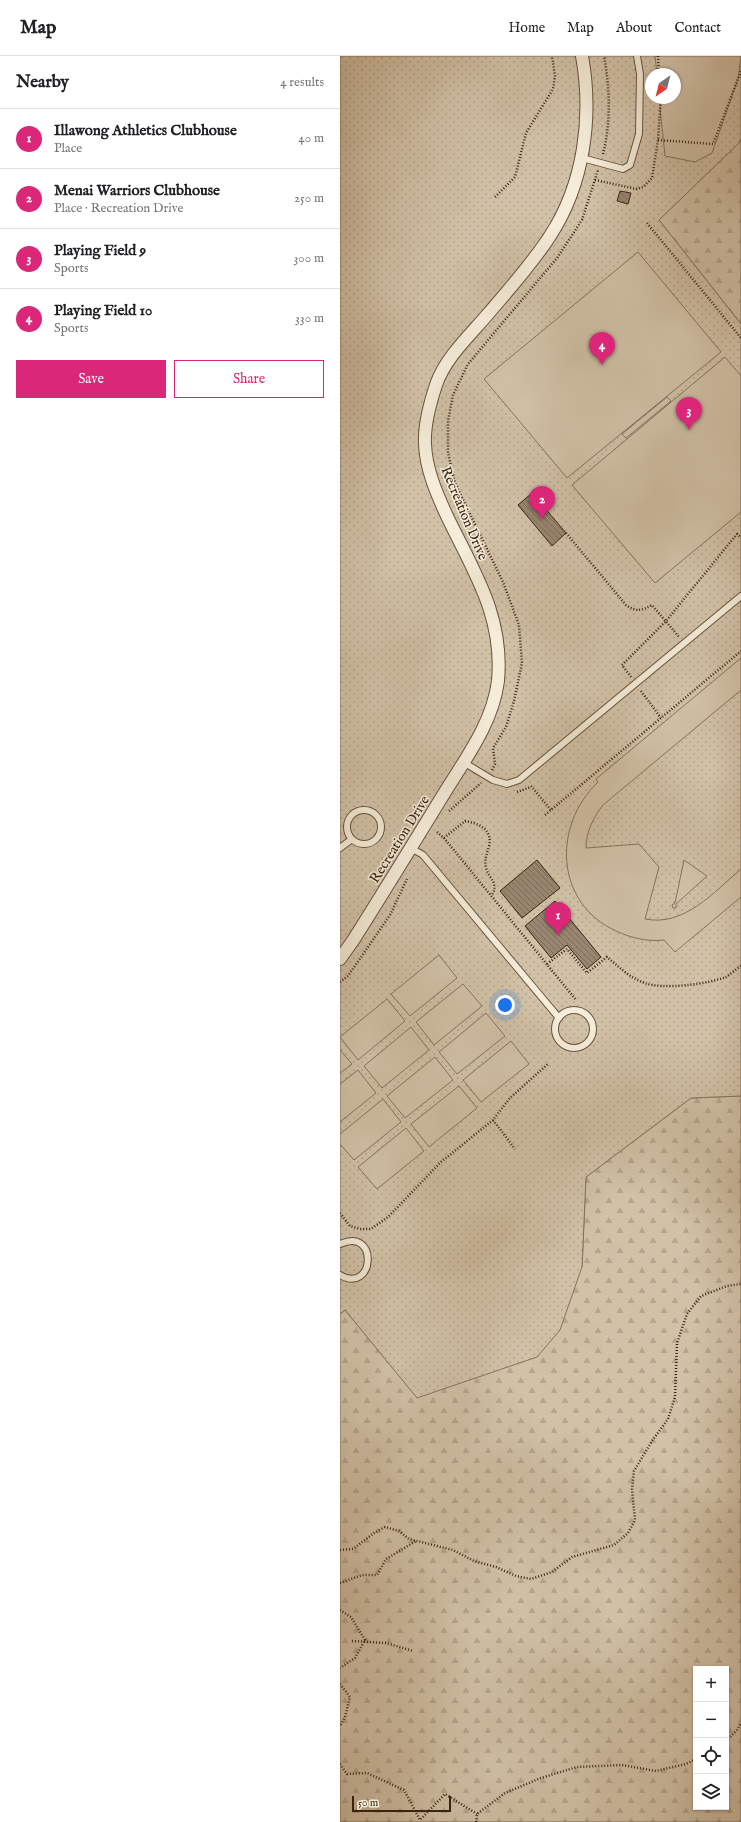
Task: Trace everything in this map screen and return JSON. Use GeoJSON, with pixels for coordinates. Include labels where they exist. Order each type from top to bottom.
{"type":"FeatureCollection","features":[{"type":"Feature","properties":{"kind":"street","name":"Recreation Drive"},"geometry":{"type":"LineString","coordinates":[[340,959],[411,848],[481,733],[492,708],[498,683],[499,655],[496,629],[489,604],[438,496],[429,471],[425,443],[428,415],[437,383],[448,361],[523,272],[550,236],[563,212],[577,180],[582,158],[587,105],[586,76],[582,56]]}},
{"type":"Feature","properties":{"kind":"lane"},"geometry":{"type":"LineString","coordinates":[[582,158],[623,169],[630,165],[640,134],[640,74],[638,56]]}},
{"type":"Feature","properties":{"kind":"lane"},"geometry":{"type":"LineString","coordinates":[[463,762],[488,777],[507,784],[523,777],[741,596]]}},
{"type":"Feature","properties":{"kind":"lane"},"geometry":{"type":"LineString","coordinates":[[363,810],[371,811],[377,816],[381,823],[382,830],[379,837],[366,845],[358,844],[352,839],[348,832],[347,825],[350,818],[356,812],[363,810]]}},
{"type":"Feature","properties":{"kind":"lane"},"geometry":{"type":"LineString","coordinates":[[340,848],[352,839]]}},
{"type":"Feature","properties":{"kind":"lane"},"geometry":{"type":"LineString","coordinates":[[411,848],[423,855],[559,1018]]}},
{"type":"Feature","properties":{"kind":"lane"},"geometry":{"type":"LineString","coordinates":[[569,1011],[575,1011],[586,1015],[590,1019],[593,1030],[589,1041],[580,1048],[574,1048],[563,1044],[559,1040],[556,1029],[559,1018],[569,1011]]}},
{"type":"Feature","properties":{"kind":"lane"},"geometry":{"type":"LineString","coordinates":[[340,1244],[351,1241],[362,1245],[368,1254],[369,1260],[365,1271],[361,1275],[349,1278],[340,1275]]}},
{"type":"Feature","properties":{"kind":"path"},"geometry":{"type":"LineString","coordinates":[[495,197],[515,177],[526,133],[553,89],[555,76],[552,56]]}},
{"type":"Feature","properties":{"kind":"path"},"geometry":{"type":"LineString","coordinates":[[447,815],[451,809],[488,777],[495,764],[493,748],[506,727],[514,701],[522,663],[519,625],[503,582],[455,483],[448,453],[448,422],[453,395],[468,364],[557,258],[582,220],[606,142],[608,75],[604,56]]}},
{"type":"Feature","properties":{"kind":"path"},"geometry":{"type":"LineString","coordinates":[[658,56],[659,68]]}},
{"type":"Feature","properties":{"kind":"path"},"geometry":{"type":"LineString","coordinates":[[658,140],[713,144],[741,71]]}},
{"type":"Feature","properties":{"kind":"path"},"geometry":{"type":"LineString","coordinates":[[595,180],[637,189],[643,187],[652,178],[658,140],[661,104]]}},
{"type":"Feature","properties":{"kind":"path"},"geometry":{"type":"LineString","coordinates":[[647,223],[741,338]]}},
{"type":"Feature","properties":{"kind":"path"},"geometry":{"type":"LineString","coordinates":[[566,533],[626,605],[631,609],[642,611],[652,605],[684,643]]}},
{"type":"Feature","properties":{"kind":"path"},"geometry":{"type":"LineString","coordinates":[[661,718],[622,665],[666,622],[737,534],[741,538]]}},
{"type":"Feature","properties":{"kind":"path"},"geometry":{"type":"LineString","coordinates":[[545,815],[741,651]]}},
{"type":"Feature","properties":{"kind":"path"},"geometry":{"type":"LineString","coordinates":[[523,777],[551,810]]}},
{"type":"Feature","properties":{"kind":"path"},"geometry":{"type":"LineString","coordinates":[[444,838],[465,821],[482,826],[489,835],[490,845],[485,859],[486,869],[495,882],[495,891],[491,896]]}},
{"type":"Feature","properties":{"kind":"path"},"geometry":{"type":"LineString","coordinates":[[433,838],[440,826]]}},
{"type":"Feature","properties":{"kind":"path"},"geometry":{"type":"LineString","coordinates":[[437,832],[444,838],[576,1000]]}},
{"type":"Feature","properties":{"kind":"path"},"geometry":{"type":"LineString","coordinates":[[340,982],[348,976],[390,915],[408,875]]}},
{"type":"Feature","properties":{"kind":"path"},"geometry":{"type":"LineString","coordinates":[[547,964],[567,949],[587,973],[607,957],[632,977],[646,984],[663,986],[705,982],[727,976],[741,966]]}},
{"type":"Feature","properties":{"kind":"path"},"geometry":{"type":"LineString","coordinates":[[340,1213],[350,1226],[360,1229],[371,1229],[388,1217],[441,1162],[493,1120],[510,1098],[549,1063]]}},
{"type":"Feature","properties":{"kind":"path"},"geometry":{"type":"LineString","coordinates":[[493,1120],[515,1150]]}},
{"type":"Feature","properties":{"kind":"path"},"geometry":{"type":"LineString","coordinates":[[340,1550],[353,1549],[374,1533],[385,1527],[398,1531],[409,1539],[453,1550],[474,1561],[496,1567],[516,1576],[531,1579],[552,1572],[572,1557],[614,1545],[628,1533],[635,1520],[632,1490],[634,1471],[652,1441],[668,1419],[675,1397],[677,1343],[687,1314],[701,1296],[727,1286],[741,1284]]}},
{"type":"Feature","properties":{"kind":"path"},"geometry":{"type":"LineString","coordinates":[[340,1583],[362,1575],[377,1575],[386,1559],[416,1540]]}},
{"type":"Feature","properties":{"kind":"path"},"geometry":{"type":"LineString","coordinates":[[340,1610],[351,1617],[365,1640],[355,1658],[340,1668]]}},
{"type":"Feature","properties":{"kind":"path"},"geometry":{"type":"LineString","coordinates":[[352,1641],[386,1643],[413,1651]]}},
{"type":"Feature","properties":{"kind":"path"},"geometry":{"type":"LineString","coordinates":[[340,1684],[350,1697],[345,1716],[340,1726]]}},
{"type":"Feature","properties":{"kind":"path"},"geometry":{"type":"LineString","coordinates":[[729,1738],[737,1730],[741,1722]]}},
{"type":"Feature","properties":{"kind":"path"},"geometry":{"type":"LineString","coordinates":[[476,1822],[477,1814],[505,1793],[541,1778],[577,1767],[622,1765],[656,1771],[686,1764],[693,1760]]}},
{"type":"Feature","properties":{"kind":"path"},"geometry":{"type":"LineString","coordinates":[[340,1764],[347,1774],[367,1773],[404,1790],[420,1820],[444,1794],[477,1814]]}},
{"type":"Feature","properties":{"kind":"green space"},"geometry":{"type":"Polygon","coordinates":[[[340,56],[741,56],[741,138],[739,143],[659,220],[741,324],[741,1096],[691,1098],[586,1177],[582,1267],[560,1330],[537,1357],[417,1398],[345,1310],[340,1314],[340,56]]]}},
{"type":"Feature","properties":{"kind":"green space"},"geometry":{"type":"Polygon","coordinates":[[[655,56],[741,56],[738,79],[712,153],[695,162],[665,156],[660,104],[681,104],[681,68],[656,68],[655,56]]]}},
{"type":"Feature","properties":{"kind":"green space"},"geometry":{"type":"Polygon","coordinates":[[[741,140],[741,324],[659,220],[741,140]]]}},
{"type":"Feature","properties":{"kind":"green space"},"geometry":{"type":"Polygon","coordinates":[[[638,252],[721,352],[567,478],[484,379],[638,252]]]}},
{"type":"Feature","properties":{"kind":"green space"},"geometry":{"type":"Polygon","coordinates":[[[725,357],[741,376],[741,512],[655,583],[572,485],[725,357]]]}},
{"type":"Feature","properties":{"kind":"green space"},"geometry":{"type":"Polygon","coordinates":[[[667,397],[671,401],[626,438],[622,434],[667,397]]]}},
{"type":"Feature","properties":{"kind":"green space"},"geometry":{"type":"Polygon","coordinates":[[[741,658],[741,690],[603,805],[593,820],[587,836],[586,848],[639,844],[659,867],[645,919],[659,920],[673,918],[685,913],[698,906],[741,869],[741,897],[675,952],[664,940],[646,940],[628,936],[616,931],[596,918],[581,902],[571,883],[567,862],[567,841],[573,820],[583,800],[598,782],[596,779],[741,658]]]}},
{"type":"Feature","properties":{"kind":"green space"},"geometry":{"type":"Polygon","coordinates":[[[684,860],[707,876],[676,904],[676,908],[673,908],[672,905],[675,903],[684,860]]]}},
{"type":"Feature","properties":{"kind":"green space"},"geometry":{"type":"Polygon","coordinates":[[[439,955],[457,978],[410,1016],[391,994],[439,955]]]}},
{"type":"Feature","properties":{"kind":"green space"},"geometry":{"type":"Polygon","coordinates":[[[463,984],[482,1006],[434,1045],[416,1022],[463,984]]]}},
{"type":"Feature","properties":{"kind":"green space"},"geometry":{"type":"Polygon","coordinates":[[[387,999],[405,1021],[358,1060],[340,1037],[387,999]]]}},
{"type":"Feature","properties":{"kind":"green space"},"geometry":{"type":"Polygon","coordinates":[[[486,1013],[505,1036],[457,1074],[439,1052],[486,1013]]]}},
{"type":"Feature","properties":{"kind":"green space"},"geometry":{"type":"Polygon","coordinates":[[[411,1027],[429,1050],[382,1088],[364,1066],[411,1027]]]}},
{"type":"Feature","properties":{"kind":"green space"},"geometry":{"type":"Polygon","coordinates":[[[511,1041],[529,1064],[481,1102],[463,1080],[511,1041]]]}},
{"type":"Feature","properties":{"kind":"green space"},"geometry":{"type":"Polygon","coordinates":[[[340,1050],[352,1064],[340,1073],[340,1050]]]}},
{"type":"Feature","properties":{"kind":"green space"},"geometry":{"type":"Polygon","coordinates":[[[435,1057],[453,1080],[405,1118],[387,1096],[435,1057]]]}},
{"type":"Feature","properties":{"kind":"green space"},"geometry":{"type":"Polygon","coordinates":[[[358,1070],[376,1093],[340,1122],[340,1084],[358,1070]]]}},
{"type":"Feature","properties":{"kind":"green space"},"geometry":{"type":"Polygon","coordinates":[[[459,1086],[477,1108],[429,1147],[411,1124],[459,1086]]]}},
{"type":"Feature","properties":{"kind":"green space"},"geometry":{"type":"Polygon","coordinates":[[[741,1096],[741,1822],[340,1822],[340,1314],[345,1310],[417,1397],[582,1267],[586,1177],[691,1098],[741,1096]]]}},
{"type":"Feature","properties":{"kind":"green space"},"geometry":{"type":"Polygon","coordinates":[[[383,1099],[401,1122],[354,1160],[340,1144],[340,1134],[383,1099]]]}},
{"type":"Feature","properties":{"kind":"green space"},"geometry":{"type":"Polygon","coordinates":[[[406,1128],[424,1151],[377,1189],[358,1167],[406,1128]]]}},
{"type":"Feature","properties":{"kind":"building"},"geometry":{"type":"Polygon","coordinates":[[[620,191],[631,193],[628,204],[617,201],[620,191]]]}},
{"type":"Feature","properties":{"kind":"building"},"geometry":{"type":"Polygon","coordinates":[[[532,493],[566,533],[552,546],[518,505],[532,493]]]}},
{"type":"Feature","properties":{"kind":"building"},"geometry":{"type":"Polygon","coordinates":[[[537,860],[560,888],[522,918],[500,891],[537,860]]]}},
{"type":"Feature","properties":{"kind":"building"},"geometry":{"type":"Polygon","coordinates":[[[555,901],[601,957],[587,969],[567,945],[551,958],[525,926],[555,901]]]}},
{"type":"Feature","properties":{"kind":"place","name":"Playing Field 10"},"geometry":{"type":"Point","coordinates":[602,365]}},
{"type":"Feature","properties":{"kind":"place","name":"Playing Field 9"},"geometry":{"type":"Point","coordinates":[689,430]}},
{"type":"Feature","properties":{"kind":"place","name":"Menai Warriors Clubhouse"},"geometry":{"type":"Point","coordinates":[542,519]}},
{"type":"Feature","properties":{"kind":"place","name":"Illawong Athletics Clubhouse"},"geometry":{"type":"Point","coordinates":[558,935]}}]}
